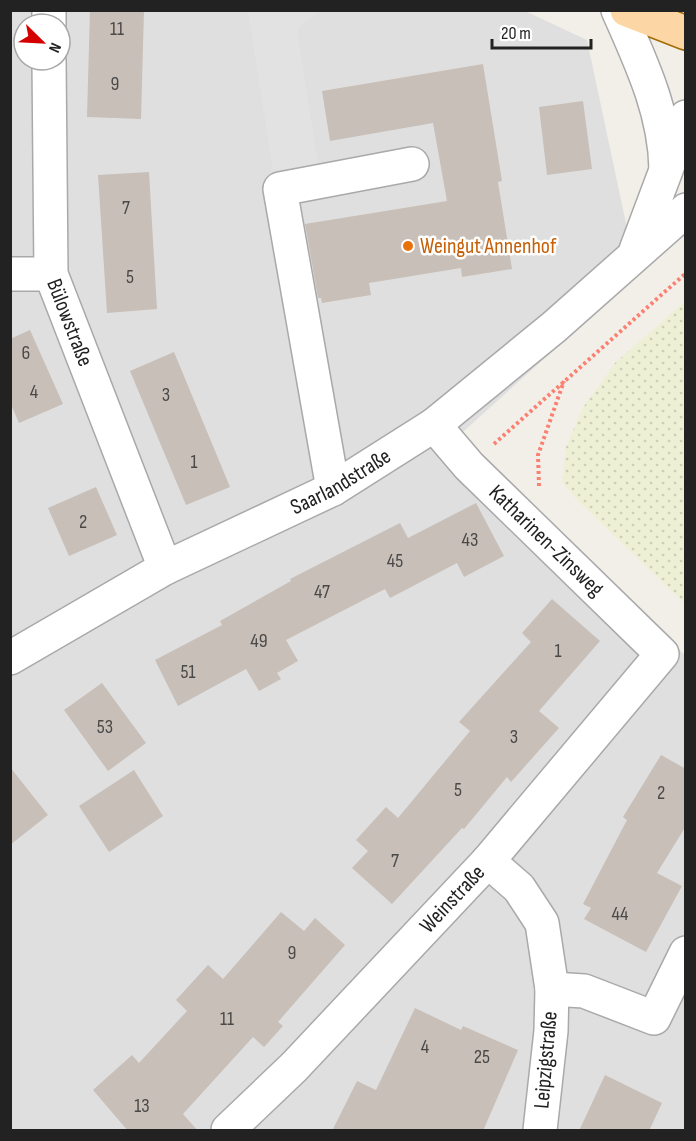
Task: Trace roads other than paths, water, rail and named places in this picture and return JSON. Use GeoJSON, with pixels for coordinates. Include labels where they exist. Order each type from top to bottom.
{"type":"FeatureCollection","features":[{"type":"Feature","properties":{"kind":"main road"},"geometry":{"type":"LineString","coordinates":[[627,10],[686,33]]}},
{"type":"Feature","properties":{"kind":"street","name":"Saarlandstraße"},"geometry":{"type":"LineString","coordinates":[[618,10],[652,86],[662,133],[666,169]]}},
{"type":"Feature","properties":{"kind":"street","name":"Bülowstraße"},"geometry":{"type":"LineString","coordinates":[[49,72],[51,274],[165,568]]}},
{"type":"Feature","properties":{"kind":"street","name":"Saarlandstraße"},"geometry":{"type":"LineString","coordinates":[[635,253],[686,117]]}},
{"type":"Feature","properties":{"kind":"street"},"geometry":{"type":"LineString","coordinates":[[333,489],[280,189],[412,165]]}},
{"type":"Feature","properties":{"kind":"street","name":"Saarlandstraße"},"geometry":{"type":"LineString","coordinates":[[10,658],[165,568],[333,489],[434,426],[555,327],[635,253],[686,210]]}},
{"type":"Feature","properties":{"kind":"street"},"geometry":{"type":"LineString","coordinates":[[10,274],[51,274]]}},
{"type":"Feature","properties":{"kind":"street","name":"Katharinen-Zinsweg"},"geometry":{"type":"LineString","coordinates":[[434,426],[469,466],[662,654]]}},
{"type":"Feature","properties":{"kind":"street","name":"Weinstraße"},"geometry":{"type":"LineString","coordinates":[[228,1131],[294,1067],[488,861],[662,654]]}},
{"type":"Feature","properties":{"kind":"street","name":"Leipzigstraße"},"geometry":{"type":"LineString","coordinates":[[488,861],[519,888],[542,923],[552,988],[551,1031],[540,1131]]}},
{"type":"Feature","properties":{"kind":"street","name":"Leipzigstraße"},"geometry":{"type":"LineString","coordinates":[[552,988],[584,990],[654,1018],[686,953]]}},
{"type":"Feature","properties":{"kind":"place","name":"Weingut Annenhof"},"geometry":{"type":"Point","coordinates":[408,246]}}]}
